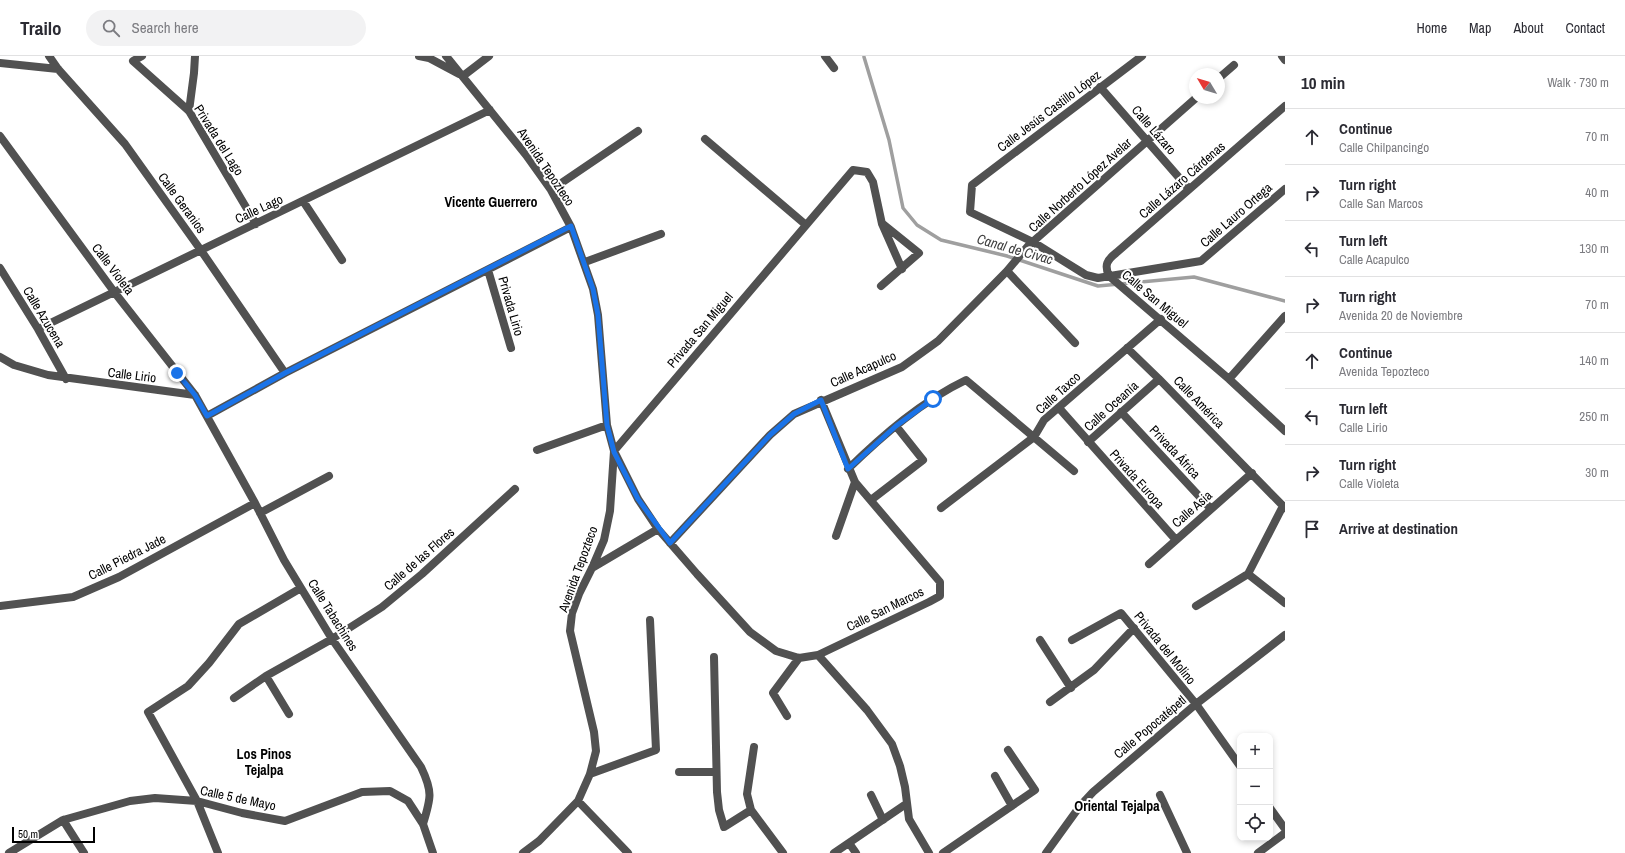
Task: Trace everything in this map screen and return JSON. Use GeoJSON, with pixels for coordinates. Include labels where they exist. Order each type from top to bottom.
{"type":"FeatureCollection","features":[{"type":"Feature","properties":{"kind":"street","name":"Calle Geranios"},"geometry":{"type":"LineString","coordinates":[[49,56],[58,69],[125,144],[200,249],[285,373]]}},
{"type":"Feature","properties":{"kind":"street","name":"Privada del Lago"},"geometry":{"type":"LineString","coordinates":[[142,56],[133,60],[189,111],[256,224]]}},
{"type":"Feature","properties":{"kind":"street"},"geometry":{"type":"LineString","coordinates":[[189,111],[194,72],[194,56]]}},
{"type":"Feature","properties":{"kind":"street"},"geometry":{"type":"LineString","coordinates":[[420,56],[429,58],[463,76],[489,56]]}},
{"type":"Feature","properties":{"kind":"street","name":"Avenida Tepozteco"},"geometry":{"type":"LineString","coordinates":[[446,56],[526,155],[551,190],[571,226],[585,262],[593,289],[598,315],[607,425],[614,452],[610,511],[604,540],[579,594],[572,614],[570,631],[594,732],[596,751],[590,774],[578,801]]}},
{"type":"Feature","properties":{"kind":"street"},"geometry":{"type":"LineString","coordinates":[[825,56],[834,68]]}},
{"type":"Feature","properties":{"kind":"street","name":"Calle Jesús Castillo López"},"geometry":{"type":"LineString","coordinates":[[972,185],[1142,56]]}},
{"type":"Feature","properties":{"kind":"street"},"geometry":{"type":"LineString","coordinates":[[1282,56],[1285,60]]}},
{"type":"Feature","properties":{"kind":"street"},"geometry":{"type":"LineString","coordinates":[[0,64],[58,69]]}},
{"type":"Feature","properties":{"kind":"street"},"geometry":{"type":"LineString","coordinates":[[1225,73],[1234,65]]}},
{"type":"Feature","properties":{"kind":"street","name":"Calle Lázaro"},"geometry":{"type":"LineString","coordinates":[[1100,87],[1189,189]]}},
{"type":"Feature","properties":{"kind":"street","name":"Calle Norberto López Avelar"},"geometry":{"type":"LineString","coordinates":[[1031,244],[1189,104]]}},
{"type":"Feature","properties":{"kind":"street","name":"Calle Lázaro Cárdenas"},"geometry":{"type":"LineString","coordinates":[[1112,279],[1105,268],[1107,261],[1285,106]]}},
{"type":"Feature","properties":{"kind":"street","name":"Calle Lago"},"geometry":{"type":"LineString","coordinates":[[38,329],[115,293],[200,249],[304,202],[490,110]]}},
{"type":"Feature","properties":{"kind":"street"},"geometry":{"type":"LineString","coordinates":[[551,190],[638,131]]}},
{"type":"Feature","properties":{"kind":"street","name":"Calle Violeta"},"geometry":{"type":"LineString","coordinates":[[0,136],[115,293],[195,395],[207,416]]}},
{"type":"Feature","properties":{"kind":"street"},"geometry":{"type":"LineString","coordinates":[[705,139],[806,225]]}},
{"type":"Feature","properties":{"kind":"street","name":"Privada San Miguel"},"geometry":{"type":"LineString","coordinates":[[614,452],[853,170],[867,172],[873,182],[882,224]]}},
{"type":"Feature","properties":{"kind":"street","name":"Calle San Miguel"},"geometry":{"type":"LineString","coordinates":[[972,185],[970,212],[1086,275],[1112,279],[1161,319],[1229,379],[1285,432]]}},
{"type":"Feature","properties":{"kind":"street","name":"Calle Lauro Ortega"},"geometry":{"type":"LineString","coordinates":[[1112,279],[1201,261],[1285,189]]}},
{"type":"Feature","properties":{"kind":"street"},"geometry":{"type":"LineString","coordinates":[[304,202],[342,260]]}},
{"type":"Feature","properties":{"kind":"street"},"geometry":{"type":"LineString","coordinates":[[882,224],[902,269]]}},
{"type":"Feature","properties":{"kind":"street"},"geometry":{"type":"LineString","coordinates":[[881,286],[920,253],[882,224]]}},
{"type":"Feature","properties":{"kind":"street"},"geometry":{"type":"LineString","coordinates":[[207,416],[285,373],[571,226]]}},
{"type":"Feature","properties":{"kind":"street"},"geometry":{"type":"LineString","coordinates":[[585,262],[661,234]]}},
{"type":"Feature","properties":{"kind":"street","name":"Calle Acapulco"},"geometry":{"type":"LineString","coordinates":[[670,543],[770,435],[794,414],[821,400],[902,367],[938,341],[1007,271],[1031,244]]}},
{"type":"Feature","properties":{"kind":"street","name":"Calle Azucena"},"geometry":{"type":"LineString","coordinates":[[0,268],[38,329],[66,379]]}},
{"type":"Feature","properties":{"kind":"street","name":"Privada Lirio"},"geometry":{"type":"LineString","coordinates":[[488,270],[511,348]]}},
{"type":"Feature","properties":{"kind":"street"},"geometry":{"type":"LineString","coordinates":[[1007,271],[1075,343]]}},
{"type":"Feature","properties":{"kind":"street"},"geometry":{"type":"LineString","coordinates":[[1229,379],[1285,316]]}},
{"type":"Feature","properties":{"kind":"street","name":"Calle Taxco"},"geometry":{"type":"LineString","coordinates":[[941,508],[952,498],[1034,437],[1044,420],[1161,319]]}},
{"type":"Feature","properties":{"kind":"street","name":"Calle América"},"geometry":{"type":"LineString","coordinates":[[1127,348],[1284,507]]}},
{"type":"Feature","properties":{"kind":"street","name":"Calle Lirio"},"geometry":{"type":"LineString","coordinates":[[0,357],[14,365],[66,379],[195,395]]}},
{"type":"Feature","properties":{"kind":"street","name":"Calle Oceanía"},"geometry":{"type":"LineString","coordinates":[[1096,452],[1088,442],[1159,379]]}},
{"type":"Feature","properties":{"kind":"street"},"geometry":{"type":"LineString","coordinates":[[848,469],[896,426],[946,390],[966,380],[1074,471]]}},
{"type":"Feature","properties":{"kind":"street","name":"Calle San Marcos"},"geometry":{"type":"LineString","coordinates":[[818,654],[940,596],[940,582],[855,482],[848,469],[821,400]]}},
{"type":"Feature","properties":{"kind":"street"},"geometry":{"type":"LineString","coordinates":[[1059,408],[1088,442]]}},
{"type":"Feature","properties":{"kind":"street","name":"Privada África"},"geometry":{"type":"LineString","coordinates":[[1121,412],[1211,509]]}},
{"type":"Feature","properties":{"kind":"street","name":"Calle Tabachines"},"geometry":{"type":"LineString","coordinates":[[207,416],[255,503],[284,560],[332,639],[421,767],[429,785],[430,801],[423,824]]}},
{"type":"Feature","properties":{"kind":"street"},"geometry":{"type":"LineString","coordinates":[[537,450],[607,425]]}},
{"type":"Feature","properties":{"kind":"street"},"geometry":{"type":"LineString","coordinates":[[871,500],[923,460],[896,426]]}},
{"type":"Feature","properties":{"kind":"street"},"geometry":{"type":"LineString","coordinates":[[614,452],[638,499],[658,529],[750,632],[776,651],[799,658],[818,654],[867,710],[892,744],[905,787],[909,819],[929,853]]}},
{"type":"Feature","properties":{"kind":"street","name":"Privada Europa"},"geometry":{"type":"LineString","coordinates":[[1096,452],[1176,540]]}},
{"type":"Feature","properties":{"kind":"street","name":"Calle Asia"},"geometry":{"type":"LineString","coordinates":[[1148,564],[1252,474]]}},
{"type":"Feature","properties":{"kind":"street"},"geometry":{"type":"LineString","coordinates":[[260,513],[329,476]]}},
{"type":"Feature","properties":{"kind":"street"},"geometry":{"type":"LineString","coordinates":[[836,536],[855,482]]}},
{"type":"Feature","properties":{"kind":"street","name":"Calle de las Flores"},"geometry":{"type":"LineString","coordinates":[[234,698],[266,676],[332,639],[388,602],[422,574],[515,489]]}},
{"type":"Feature","properties":{"kind":"street","name":"Calle Piedra Jade"},"geometry":{"type":"LineString","coordinates":[[0,606],[73,597],[119,577],[255,503]]}},
{"type":"Feature","properties":{"kind":"street"},"geometry":{"type":"LineString","coordinates":[[1196,606],[1248,574],[1284,507]]}},
{"type":"Feature","properties":{"kind":"street"},"geometry":{"type":"LineString","coordinates":[[592,568],[658,529]]}},
{"type":"Feature","properties":{"kind":"street"},"geometry":{"type":"LineString","coordinates":[[1248,574],[1285,603]]}},
{"type":"Feature","properties":{"kind":"street"},"geometry":{"type":"LineString","coordinates":[[218,853],[197,801],[148,712],[188,686],[209,663],[239,624],[301,588]]}},
{"type":"Feature","properties":{"kind":"street","name":"Privada del Molino"},"geometry":{"type":"LineString","coordinates":[[1072,640],[1120,613],[1196,704],[1237,762]]}},
{"type":"Feature","properties":{"kind":"street"},"geometry":{"type":"LineString","coordinates":[[590,774],[656,750],[650,620]]}},
{"type":"Feature","properties":{"kind":"street"},"geometry":{"type":"LineString","coordinates":[[1050,702],[1094,670],[1134,628]]}},
{"type":"Feature","properties":{"kind":"street","name":"Calle Popocatépetl"},"geometry":{"type":"LineString","coordinates":[[1046,853],[1080,806],[1093,792],[1196,704],[1285,635]]}},
{"type":"Feature","properties":{"kind":"street"},"geometry":{"type":"LineString","coordinates":[[1040,640],[1071,688]]}},
{"type":"Feature","properties":{"kind":"street"},"geometry":{"type":"LineString","coordinates":[[714,657],[716,772],[719,810],[724,827],[750,810]]}},
{"type":"Feature","properties":{"kind":"street"},"geometry":{"type":"LineString","coordinates":[[787,716],[773,693],[799,658]]}},
{"type":"Feature","properties":{"kind":"street"},"geometry":{"type":"LineString","coordinates":[[266,676],[289,714]]}},
{"type":"Feature","properties":{"kind":"street"},"geometry":{"type":"LineString","coordinates":[[754,747],[747,794],[750,810],[783,853]]}},
{"type":"Feature","properties":{"kind":"street"},"geometry":{"type":"LineString","coordinates":[[943,853],[1034,790],[1008,750]]}},
{"type":"Feature","properties":{"kind":"street"},"geometry":{"type":"LineString","coordinates":[[679,772],[716,772]]}},
{"type":"Feature","properties":{"kind":"street"},"geometry":{"type":"LineString","coordinates":[[995,776],[1012,806]]}},
{"type":"Feature","properties":{"kind":"street","name":"Calle 5 de Mayo"},"geometry":{"type":"LineString","coordinates":[[9,853],[63,820],[130,801],[155,798],[197,801],[242,813],[285,821],[362,792],[390,791],[408,800],[423,824],[433,853]]}},
{"type":"Feature","properties":{"kind":"street"},"geometry":{"type":"LineString","coordinates":[[871,795],[883,820]]}},
{"type":"Feature","properties":{"kind":"street"},"geometry":{"type":"LineString","coordinates":[[1160,795],[1187,853]]}},
{"type":"Feature","properties":{"kind":"street"},"geometry":{"type":"LineString","coordinates":[[523,853],[539,841],[578,801],[628,853]]}},
{"type":"Feature","properties":{"kind":"street"},"geometry":{"type":"LineString","coordinates":[[834,853],[906,804]]}},
{"type":"Feature","properties":{"kind":"street"},"geometry":{"type":"LineString","coordinates":[[1273,812],[1285,829]]}},
{"type":"Feature","properties":{"kind":"street"},"geometry":{"type":"LineString","coordinates":[[63,820],[84,853]]}},
{"type":"Feature","properties":{"kind":"street"},"geometry":{"type":"LineString","coordinates":[[1258,853],[1285,833]]}},
{"type":"Feature","properties":{"kind":"street"},"geometry":{"type":"LineString","coordinates":[[849,843],[856,853]]}},
{"type":"Feature","properties":{"kind":"waterway","name":"Canal de Civac"},"geometry":{"type":"LineString","coordinates":[[864,57],[889,140],[903,208],[917,225],[941,240],[1007,256],[1098,286],[1194,277],[1285,301]]}},
{"type":"Feature","properties":{"kind":"district","name":"Vicente Guerrero"},"geometry":{"type":"Point","coordinates":[491,202]}},
{"type":"Feature","properties":{"kind":"district","name":"Los Pinos Tejalpa"},"geometry":{"type":"Point","coordinates":[264,762]}},
{"type":"Feature","properties":{"kind":"district","name":"Oriental Tejalpa"},"geometry":{"type":"Point","coordinates":[1117,806]}},
{"type":"Feature","properties":{"kind":"route"},"geometry":{"type":"LineString","coordinates":[[177,373],[195,395],[207,416],[285,373],[571,226],[585,262],[593,289],[598,315],[607,425],[614,452],[638,499],[658,529],[670,543],[770,435],[794,414],[821,400],[848,469],[871,446],[933,399]]}}]}
